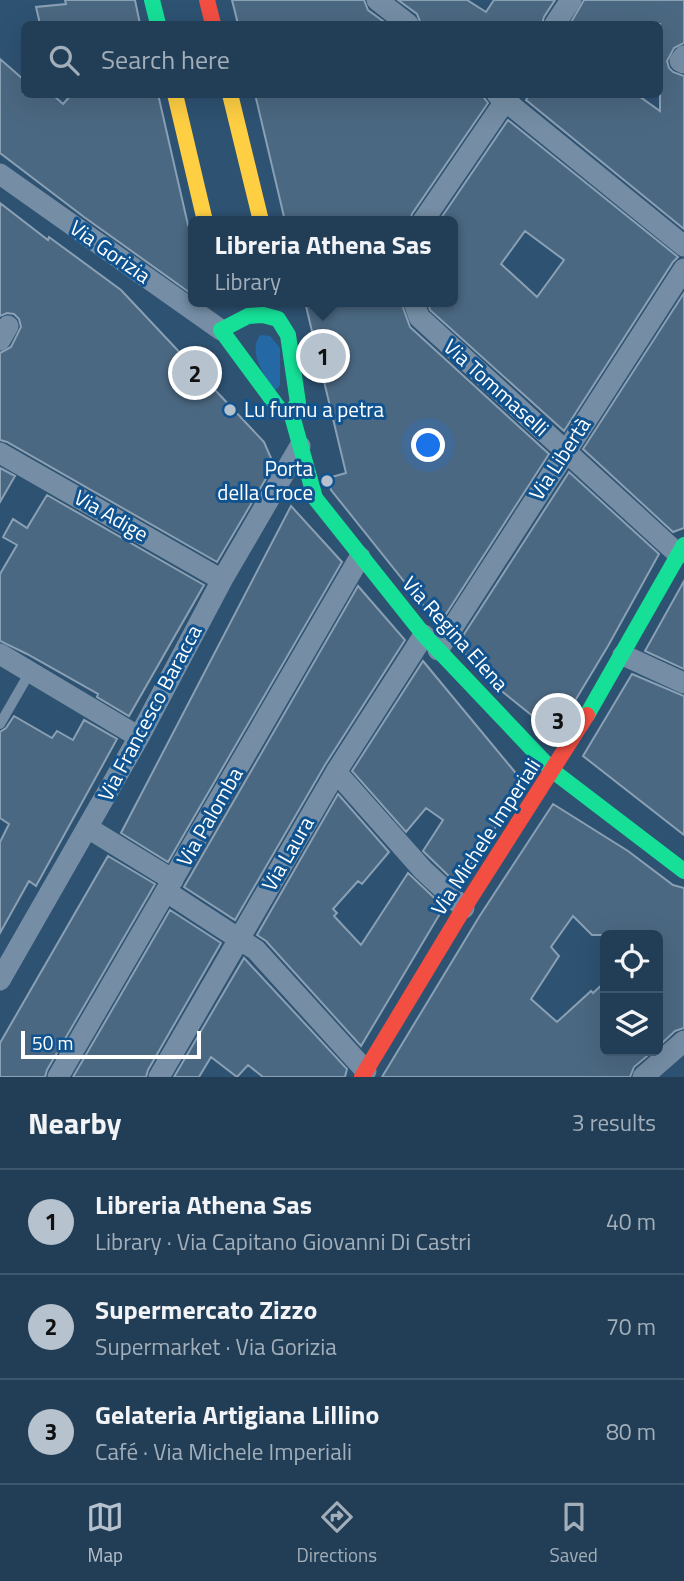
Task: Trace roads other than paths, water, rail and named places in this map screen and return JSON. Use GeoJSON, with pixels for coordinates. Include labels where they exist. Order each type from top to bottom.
{"type":"FeatureCollection","features":[{"type":"Feature","properties":{"kind":"street"},"geometry":{"type":"LineString","coordinates":[[152,0],[157,21]]}},
{"type":"Feature","properties":{"kind":"street"},"geometry":{"type":"LineString","coordinates":[[207,0],[212,21]]}},
{"type":"Feature","properties":{"kind":"street"},"geometry":{"type":"LineString","coordinates":[[377,0],[404,21]]}},
{"type":"Feature","properties":{"kind":"street"},"geometry":{"type":"LineString","coordinates":[[557,21],[571,0]]}},
{"type":"Feature","properties":{"kind":"street"},"geometry":{"type":"LineString","coordinates":[[176,98],[204,216]]}},
{"type":"Feature","properties":{"kind":"street"},"geometry":{"type":"LineString","coordinates":[[231,98],[260,216]]}},
{"type":"Feature","properties":{"kind":"street"},"geometry":{"type":"LineString","coordinates":[[426,216],[503,98]]}},
{"type":"Feature","properties":{"kind":"street"},"geometry":{"type":"LineString","coordinates":[[505,98],[684,246]]}},
{"type":"Feature","properties":{"kind":"street","name":"Via Gorizia"},"geometry":{"type":"LineString","coordinates":[[0,174],[188,298]]}},
{"type":"Feature","properties":{"kind":"street","name":"Via Libertà"},"geometry":{"type":"LineString","coordinates":[[431,643],[565,451],[684,269]]}},
{"type":"Feature","properties":{"kind":"street","name":"Via Gorizia"},"geometry":{"type":"LineString","coordinates":[[202,307],[226,323]]}},
{"type":"Feature","properties":{"kind":"street"},"geometry":{"type":"LineString","coordinates":[[282,307],[288,335],[298,403],[291,412],[280,410],[226,323],[262,315],[278,319],[288,335]]}},
{"type":"Feature","properties":{"kind":"street","name":"Via Tommaselli"},"geometry":{"type":"LineString","coordinates":[[416,307],[419,317],[565,451],[681,550]]}},
{"type":"Feature","properties":{"kind":"street","name":"Via Regina Elena"},"geometry":{"type":"LineString","coordinates":[[291,412],[315,498],[431,643],[553,771],[684,871]]}},
{"type":"Feature","properties":{"kind":"street","name":"Via Francesco Baracca"},"geometry":{"type":"LineString","coordinates":[[0,979],[88,828],[222,580],[300,446]]}},
{"type":"Feature","properties":{"kind":"street","name":"Via Adige"},"geometry":{"type":"LineString","coordinates":[[0,453],[222,580]]}},
{"type":"Feature","properties":{"kind":"street","name":"Via Michele Imperiali"},"geometry":{"type":"LineString","coordinates":[[364,1074],[464,908],[553,771],[623,655],[681,550]]}},
{"type":"Feature","properties":{"kind":"street","name":"Via Palomba"},"geometry":{"type":"LineString","coordinates":[[58,1077],[360,557]]}},
{"type":"Feature","properties":{"kind":"street","name":"Via Laura"},"geometry":{"type":"LineString","coordinates":[[159,1077],[336,772],[431,643]]}},
{"type":"Feature","properties":{"kind":"street"},"geometry":{"type":"LineString","coordinates":[[0,654],[139,737]]}},
{"type":"Feature","properties":{"kind":"street"},"geometry":{"type":"LineString","coordinates":[[623,655],[684,683]]}},
{"type":"Feature","properties":{"kind":"street"},"geometry":{"type":"LineString","coordinates":[[336,772],[423,870],[464,908]]}},
{"type":"Feature","properties":{"kind":"street"},"geometry":{"type":"LineString","coordinates":[[88,828],[256,950],[364,1074]]}},
{"type":"Feature","properties":{"kind":"street"},"geometry":{"type":"LineString","coordinates":[[643,1077],[684,1041]]}},
{"type":"Feature","properties":{"kind":"lane"},"geometry":{"type":"LineString","coordinates":[[0,724],[30,672]]}},
{"type":"Feature","properties":{"kind":"place","name":"Libreria Athena Sas"},"geometry":{"type":"Point","coordinates":[323,356]}},
{"type":"Feature","properties":{"kind":"place","name":"Supermercato Zizzo"},"geometry":{"type":"Point","coordinates":[195,373]}},
{"type":"Feature","properties":{"kind":"place","name":"Lu furnu a petra"},"geometry":{"type":"Point","coordinates":[230,410]}},
{"type":"Feature","properties":{"kind":"place","name":"Porta della Croce"},"geometry":{"type":"Point","coordinates":[327,481]}},
{"type":"Feature","properties":{"kind":"place","name":"Gelateria Artigiana Lillino"},"geometry":{"type":"Point","coordinates":[558,720]}}]}
